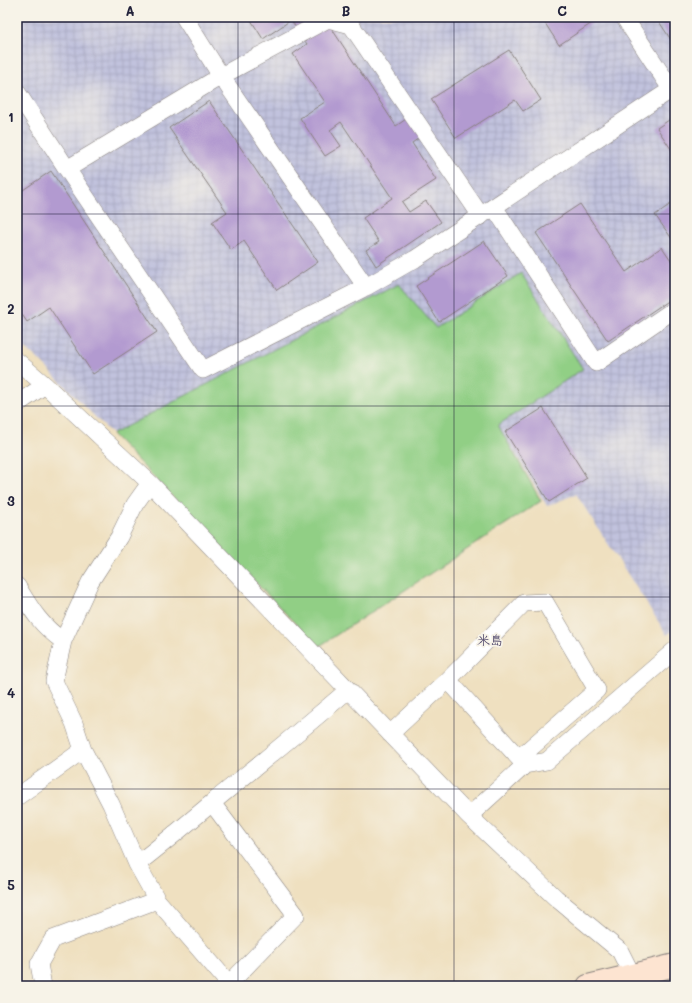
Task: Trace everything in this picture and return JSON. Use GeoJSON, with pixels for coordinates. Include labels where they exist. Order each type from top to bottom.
{"type":"FeatureCollection","features":[{"type":"Feature","properties":{"kind":"main road"},"geometry":{"type":"LineString","coordinates":[[588,986],[634,981],[675,965]]}},
{"type":"Feature","properties":{"kind":"street"},"geometry":{"type":"LineString","coordinates":[[184,17],[221,76],[366,287]]}},
{"type":"Feature","properties":{"kind":"street"},"geometry":{"type":"LineString","coordinates":[[17,92],[67,169],[204,370],[366,287],[414,259],[674,90],[624,17]]}},
{"type":"Feature","properties":{"kind":"street"},"geometry":{"type":"LineString","coordinates":[[67,169],[221,76],[328,19],[351,25],[596,363],[675,309]]}},
{"type":"Feature","properties":{"kind":"street"},"geometry":{"type":"LineString","coordinates":[[17,361],[45,385],[150,483],[469,816],[556,898],[620,951],[634,981]]}},
{"type":"Feature","properties":{"kind":"street"},"geometry":{"type":"LineString","coordinates":[[17,404],[45,385]]}},
{"type":"Feature","properties":{"kind":"street"},"geometry":{"type":"LineString","coordinates":[[150,483],[135,504],[119,537],[90,582],[63,641],[54,681],[74,723],[83,750],[111,804],[137,864],[157,900],[230,985],[296,915],[212,803]]}},
{"type":"Feature","properties":{"kind":"street"},"geometry":{"type":"LineString","coordinates":[[17,586],[35,614],[50,632],[63,641]]}},
{"type":"Feature","properties":{"kind":"street"},"geometry":{"type":"LineString","coordinates":[[390,734],[448,680],[524,603],[545,602],[597,690],[522,762],[469,816]]}},
{"type":"Feature","properties":{"kind":"street"},"geometry":{"type":"LineString","coordinates":[[522,762],[547,761],[675,650]]}},
{"type":"Feature","properties":{"kind":"street"},"geometry":{"type":"LineString","coordinates":[[448,680],[522,762]]}},
{"type":"Feature","properties":{"kind":"street"},"geometry":{"type":"LineString","coordinates":[[137,864],[284,745],[348,690]]}},
{"type":"Feature","properties":{"kind":"street"},"geometry":{"type":"LineString","coordinates":[[17,797],[83,750]]}},
{"type":"Feature","properties":{"kind":"street"},"geometry":{"type":"LineString","coordinates":[[43,986],[39,964],[53,939],[157,900]]}},
{"type":"Feature","properties":{"kind":"shaded area"},"geometry":{"type":"Polygon","coordinates":[[[17,17],[675,17],[675,629],[667,635],[576,494],[547,506],[498,425],[583,369],[435,329],[399,284],[112,434],[37,358],[17,341],[17,17]]]}},
{"type":"Feature","properties":{"kind":"green space"},"geometry":{"type":"Polygon","coordinates":[[[521,273],[583,369],[498,425],[541,501],[318,647],[112,434],[399,284],[436,328],[521,273]]]}},
{"type":"Feature","properties":{"kind":"building"},"geometry":{"type":"Polygon","coordinates":[[[249,17],[324,17],[396,126],[409,117],[422,136],[412,143],[436,180],[402,202],[409,212],[426,201],[441,222],[376,266],[366,250],[379,242],[363,218],[392,198],[341,122],[330,130],[341,146],[325,156],[300,118],[325,102],[293,54],[307,44],[291,20],[263,39],[249,17]]]}},
{"type":"Feature","properties":{"kind":"building"},"geometry":{"type":"Polygon","coordinates":[[[541,17],[601,17],[559,45],[541,17]]]}},
{"type":"Feature","properties":{"kind":"building"},"geometry":{"type":"Polygon","coordinates":[[[656,17],[675,17],[675,46],[656,17]]]}},
{"type":"Feature","properties":{"kind":"building"},"geometry":{"type":"Polygon","coordinates":[[[509,50],[541,100],[523,111],[515,100],[456,138],[431,99],[509,50]]]}},
{"type":"Feature","properties":{"kind":"building"},"geometry":{"type":"Polygon","coordinates":[[[209,101],[318,262],[277,290],[244,241],[231,250],[212,222],[227,212],[169,128],[209,101]]]}},
{"type":"Feature","properties":{"kind":"building"},"geometry":{"type":"Polygon","coordinates":[[[672,118],[675,122],[675,155],[657,128],[672,118]]]}},
{"type":"Feature","properties":{"kind":"building"},"geometry":{"type":"Polygon","coordinates":[[[51,171],[157,332],[93,374],[49,307],[27,322],[17,307],[17,194],[51,171]]]}},
{"type":"Feature","properties":{"kind":"building"},"geometry":{"type":"Polygon","coordinates":[[[675,201],[675,243],[655,215],[675,201]]]}},
{"type":"Feature","properties":{"kind":"building"},"geometry":{"type":"Polygon","coordinates":[[[580,204],[626,272],[662,247],[675,266],[675,296],[608,341],[536,233],[580,204]]]}},
{"type":"Feature","properties":{"kind":"building"},"geometry":{"type":"Polygon","coordinates":[[[484,241],[508,276],[439,322],[416,286],[484,241]]]}},
{"type":"Feature","properties":{"kind":"building"},"geometry":{"type":"Polygon","coordinates":[[[543,408],[587,478],[549,502],[505,432],[543,408]]]}},
{"type":"Feature","properties":{"kind":"district","name":"米島"},"geometry":{"type":"Point","coordinates":[490,639]}}]}
